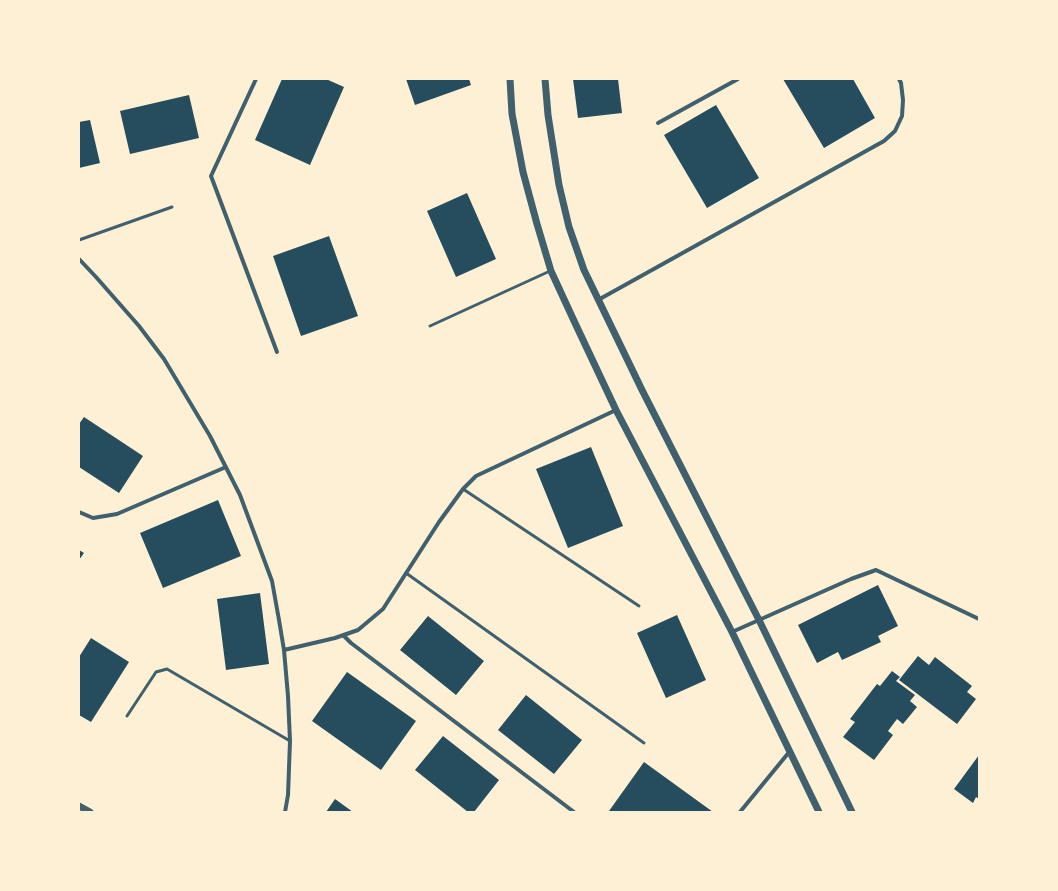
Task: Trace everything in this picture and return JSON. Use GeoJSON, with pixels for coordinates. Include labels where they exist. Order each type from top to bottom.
{"type":"FeatureCollection","features":[{"type":"Feature","properties":{"kind":"street"},"geometry":{"type":"LineString","coordinates":[[256,79],[211,176],[277,352]]}},
{"type":"Feature","properties":{"kind":"street"},"geometry":{"type":"LineString","coordinates":[[510,79],[512,114],[523,172],[551,271],[616,410],[732,632],[819,812]]}},
{"type":"Feature","properties":{"kind":"street"},"geometry":{"type":"LineString","coordinates":[[545,79],[548,115],[559,185],[569,227],[584,270],[639,383],[759,620],[852,812]]}},
{"type":"Feature","properties":{"kind":"street"},"geometry":{"type":"LineString","coordinates":[[658,123],[738,79]]}},
{"type":"Feature","properties":{"kind":"street"},"geometry":{"type":"LineString","coordinates":[[598,300],[884,141],[895,131],[902,116],[903,100],[901,83],[899,79]]}},
{"type":"Feature","properties":{"kind":"street"},"geometry":{"type":"LineString","coordinates":[[79,259],[139,326],[164,359],[210,436],[240,495],[272,581],[284,650],[290,741],[288,794],[285,812]]}},
{"type":"Feature","properties":{"kind":"street"},"geometry":{"type":"LineString","coordinates":[[284,650],[335,638],[358,630],[383,609],[439,522],[463,488],[476,476],[616,410]]}},
{"type":"Feature","properties":{"kind":"street"},"geometry":{"type":"LineString","coordinates":[[79,512],[93,518],[117,514],[226,467]]}},
{"type":"Feature","properties":{"kind":"street"},"geometry":{"type":"LineString","coordinates":[[732,632],[851,579],[876,570],[979,618]]}},
{"type":"Feature","properties":{"kind":"street"},"geometry":{"type":"LineString","coordinates":[[344,635],[351,643],[574,812]]}},
{"type":"Feature","properties":{"kind":"street"},"geometry":{"type":"LineString","coordinates":[[740,812],[790,751]]}},
{"type":"Feature","properties":{"kind":"street"},"geometry":{"type":"LineString","coordinates":[[79,806],[90,812]]}},
{"type":"Feature","properties":{"kind":"lane"},"geometry":{"type":"LineString","coordinates":[[79,240],[172,207]]}},
{"type":"Feature","properties":{"kind":"lane"},"geometry":{"type":"LineString","coordinates":[[430,326],[551,271]]}},
{"type":"Feature","properties":{"kind":"lane"},"geometry":{"type":"LineString","coordinates":[[463,488],[639,606]]}},
{"type":"Feature","properties":{"kind":"lane"},"geometry":{"type":"LineString","coordinates":[[406,573],[644,743]]}},
{"type":"Feature","properties":{"kind":"lane"},"geometry":{"type":"LineString","coordinates":[[127,716],[156,672],[167,669],[290,741]]}},
{"type":"Feature","properties":{"kind":"building"},"geometry":{"type":"Polygon","coordinates":[[[282,79],[326,79],[344,87],[310,165],[255,140],[282,79]]]}},
{"type":"Feature","properties":{"kind":"building"},"geometry":{"type":"Polygon","coordinates":[[[406,79],[469,79],[471,85],[415,105],[406,79]]]}},
{"type":"Feature","properties":{"kind":"building"},"geometry":{"type":"Polygon","coordinates":[[[573,79],[618,79],[622,113],[578,118],[573,79]]]}},
{"type":"Feature","properties":{"kind":"building"},"geometry":{"type":"Polygon","coordinates":[[[783,79],[853,79],[875,118],[824,148],[783,79]]]}},
{"type":"Feature","properties":{"kind":"building"},"geometry":{"type":"Polygon","coordinates":[[[189,95],[199,138],[130,154],[120,111],[189,95]]]}},
{"type":"Feature","properties":{"kind":"building"},"geometry":{"type":"Polygon","coordinates":[[[716,105],[759,178],[707,208],[664,135],[716,105]]]}},
{"type":"Feature","properties":{"kind":"building"},"geometry":{"type":"Polygon","coordinates":[[[90,120],[100,163],[79,168],[79,122],[90,120]]]}},
{"type":"Feature","properties":{"kind":"building"},"geometry":{"type":"Polygon","coordinates":[[[467,193],[496,259],[456,277],[427,211],[467,193]]]}},
{"type":"Feature","properties":{"kind":"building"},"geometry":{"type":"Polygon","coordinates":[[[329,236],[358,316],[301,336],[273,256],[329,236]]]}},
{"type":"Feature","properties":{"kind":"building"},"geometry":{"type":"Polygon","coordinates":[[[84,417],[143,456],[119,493],[79,467],[79,424],[84,417]]]}},
{"type":"Feature","properties":{"kind":"building"},"geometry":{"type":"Polygon","coordinates":[[[591,447],[623,526],[568,548],[536,469],[591,447]]]}},
{"type":"Feature","properties":{"kind":"building"},"geometry":{"type":"Polygon","coordinates":[[[218,500],[241,556],[163,588],[140,533],[218,500]]]}},
{"type":"Feature","properties":{"kind":"building"},"geometry":{"type":"Polygon","coordinates":[[[79,550],[84,553],[79,560],[79,550]]]}},
{"type":"Feature","properties":{"kind":"building"},"geometry":{"type":"Polygon","coordinates":[[[878,585],[898,626],[878,636],[881,642],[842,660],[838,652],[817,663],[798,625],[878,585]]]}},
{"type":"Feature","properties":{"kind":"building"},"geometry":{"type":"Polygon","coordinates":[[[260,593],[269,664],[226,670],[217,599],[260,593]]]}},
{"type":"Feature","properties":{"kind":"building"},"geometry":{"type":"Polygon","coordinates":[[[677,615],[706,680],[666,698],[637,633],[677,615]]]}},
{"type":"Feature","properties":{"kind":"building"},"geometry":{"type":"Polygon","coordinates":[[[428,616],[484,661],[456,695],[400,650],[428,616]]]}},
{"type":"Feature","properties":{"kind":"building"},"geometry":{"type":"Polygon","coordinates":[[[91,638],[129,662],[91,722],[79,715],[79,657],[91,638]]]}},
{"type":"Feature","properties":{"kind":"building"},"geometry":{"type":"Polygon","coordinates":[[[918,656],[929,665],[935,657],[972,686],[967,692],[976,699],[957,724],[899,680],[918,656]]]}},
{"type":"Feature","properties":{"kind":"building"},"geometry":{"type":"Polygon","coordinates":[[[892,671],[900,677],[896,681],[915,695],[910,701],[917,707],[903,724],[897,719],[888,731],[893,735],[874,760],[843,737],[855,722],[850,719],[877,684],[880,686],[892,671]]]}},
{"type":"Feature","properties":{"kind":"building"},"geometry":{"type":"Polygon","coordinates":[[[347,672],[416,721],[381,770],[312,721],[347,672]]]}},
{"type":"Feature","properties":{"kind":"building"},"geometry":{"type":"Polygon","coordinates":[[[526,695],[582,740],[554,774],[498,730],[526,695]]]}},
{"type":"Feature","properties":{"kind":"building"},"geometry":{"type":"Polygon","coordinates":[[[443,736],[499,780],[474,812],[468,812],[415,770],[443,736]]]}},
{"type":"Feature","properties":{"kind":"building"},"geometry":{"type":"Polygon","coordinates":[[[979,755],[979,799],[976,797],[973,803],[954,789],[979,755]]]}},
{"type":"Feature","properties":{"kind":"building"},"geometry":{"type":"Polygon","coordinates":[[[644,762],[713,812],[610,812],[609,811],[644,762]]]}},
{"type":"Feature","properties":{"kind":"building"},"geometry":{"type":"Polygon","coordinates":[[[335,799],[353,812],[326,812],[335,799]]]}}]}
